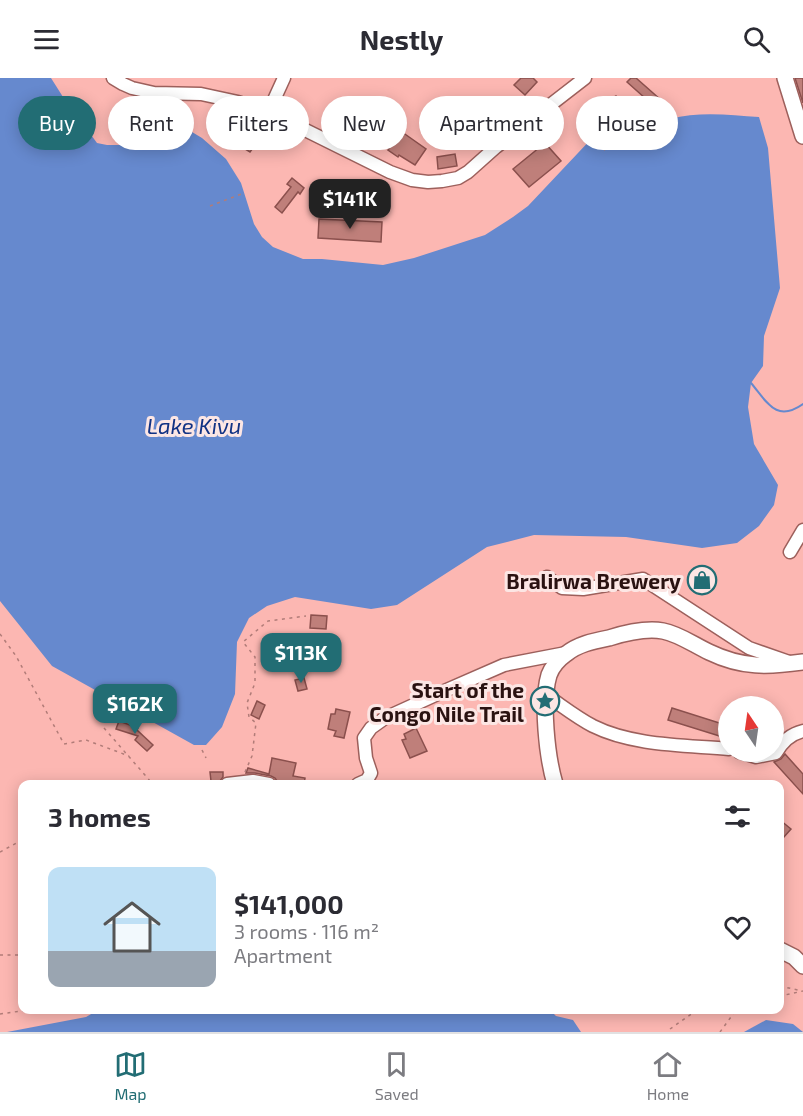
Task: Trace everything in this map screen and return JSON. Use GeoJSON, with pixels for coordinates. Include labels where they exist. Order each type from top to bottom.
{"type":"FeatureCollection","features":[{"type":"Feature","properties":{"kind":"main road"},"geometry":{"type":"LineString","coordinates":[[785,78],[803,136]]}},
{"type":"Feature","properties":{"kind":"main road"},"geometry":{"type":"LineString","coordinates":[[554,780],[545,719],[549,675],[555,664],[566,653],[586,643],[620,635],[663,630],[731,661],[768,666],[798,662]]}},
{"type":"Feature","properties":{"kind":"main road"},"geometry":{"type":"LineString","coordinates":[[784,952],[794,957],[803,966]]}},
{"type":"Feature","properties":{"kind":"street"},"geometry":{"type":"LineString","coordinates":[[113,78],[132,88],[154,93],[219,96]]}},
{"type":"Feature","properties":{"kind":"street"},"geometry":{"type":"LineString","coordinates":[[276,96],[284,78]]}},
{"type":"Feature","properties":{"kind":"street"},"geometry":{"type":"LineString","coordinates":[[309,132],[390,172],[412,180],[428,182],[458,178],[585,78]]}},
{"type":"Feature","properties":{"kind":"street"},"geometry":{"type":"LineString","coordinates":[[790,552],[803,530]]}},
{"type":"Feature","properties":{"kind":"street"},"geometry":{"type":"LineString","coordinates":[[547,577],[562,588],[583,589],[643,579],[750,648],[798,662]]}},
{"type":"Feature","properties":{"kind":"street"},"geometry":{"type":"LineString","coordinates":[[367,780],[371,773],[366,758],[364,738],[371,728],[385,718],[504,665],[566,653]]}},
{"type":"Feature","properties":{"kind":"street"},"geometry":{"type":"LineString","coordinates":[[546,695],[593,726],[617,736],[639,741],[718,748]]}},
{"type":"Feature","properties":{"kind":"street"},"geometry":{"type":"LineString","coordinates":[[784,742],[793,734],[803,731]]}},
{"type":"Feature","properties":{"kind":"path"},"geometry":{"type":"LineString","coordinates":[[210,206],[244,193]]}},
{"type":"Feature","properties":{"kind":"path"},"geometry":{"type":"LineString","coordinates":[[244,780],[245,771],[252,756],[256,723],[249,717],[247,703],[255,683],[255,657],[243,642],[268,621],[306,616]]}},
{"type":"Feature","properties":{"kind":"path"},"geometry":{"type":"LineString","coordinates":[[0,634],[16,656],[64,744],[86,740],[129,756]]}},
{"type":"Feature","properties":{"kind":"path"},"geometry":{"type":"LineString","coordinates":[[104,728],[149,780]]}},
{"type":"Feature","properties":{"kind":"path"},"geometry":{"type":"LineString","coordinates":[[202,750],[206,758]]}},
{"type":"Feature","properties":{"kind":"path"},"geometry":{"type":"LineString","coordinates":[[0,852],[18,842]]}},
{"type":"Feature","properties":{"kind":"path"},"geometry":{"type":"LineString","coordinates":[[0,955],[18,955]]}},
{"type":"Feature","properties":{"kind":"path"},"geometry":{"type":"LineString","coordinates":[[784,987],[803,991]]}},
{"type":"Feature","properties":{"kind":"path"},"geometry":{"type":"LineString","coordinates":[[784,996],[803,991]]}},
{"type":"Feature","properties":{"kind":"path"},"geometry":{"type":"LineString","coordinates":[[0,1014],[18,1011]]}},
{"type":"Feature","properties":{"kind":"path"},"geometry":{"type":"LineString","coordinates":[[670,1029],[691,1014]]}},
{"type":"Feature","properties":{"kind":"path"},"geometry":{"type":"LineString","coordinates":[[720,1032],[733,1014]]}},
{"type":"Feature","properties":{"kind":"water","name":"Lake Kivu"},"geometry":{"type":"Polygon","coordinates":[[[0,78],[51,78],[62,96],[18,96],[18,150],[96,150],[96,142],[108,145],[108,150],[194,150],[194,133],[206,142],[206,150],[216,150],[226,159],[241,183],[254,224],[262,237],[273,247],[303,259],[383,265],[414,258],[485,235],[528,206],[581,150],[678,150],[678,118],[714,114],[759,117],[768,148],[780,288],[764,336],[763,366],[751,383],[748,407],[754,444],[778,485],[774,505],[759,526],[737,543],[702,548],[626,537],[534,535],[487,547],[397,605],[371,609],[295,597],[267,606],[249,618],[237,642],[235,694],[222,727],[206,745],[194,745],[52,666],[0,601],[0,78]]]}},
{"type":"Feature","properties":{"kind":"water"},"geometry":{"type":"Polygon","coordinates":[[[91,1014],[554,1014],[573,1020],[581,1032],[7,1032],[86,1017],[91,1014]]]}},
{"type":"Feature","properties":{"kind":"water"},"geometry":{"type":"Polygon","coordinates":[[[766,1020],[793,1024],[803,1032],[744,1032],[766,1020]]]}},
{"type":"Feature","properties":{"kind":"building"},"geometry":{"type":"Polygon","coordinates":[[[521,78],[533,78],[537,82],[525,95],[514,85],[521,78]]]}},
{"type":"Feature","properties":{"kind":"building"},"geometry":{"type":"Polygon","coordinates":[[[631,78],[636,78],[656,96],[643,96],[627,82],[631,78]]]}},
{"type":"Feature","properties":{"kind":"building"},"geometry":{"type":"Polygon","coordinates":[[[795,78],[803,78],[803,103],[795,78]]]}},
{"type":"Feature","properties":{"kind":"building"},"geometry":{"type":"Polygon","coordinates":[[[407,136],[419,144],[419,150],[425,150],[415,165],[399,155],[398,157],[388,150],[407,150],[407,136]]]}},
{"type":"Feature","properties":{"kind":"building"},"geometry":{"type":"Polygon","coordinates":[[[536,150],[551,150],[561,161],[529,187],[513,169],[536,150]]]}},
{"type":"Feature","properties":{"kind":"building"},"geometry":{"type":"Polygon","coordinates":[[[455,154],[457,166],[438,169],[437,157],[455,154]]]}},
{"type":"Feature","properties":{"kind":"building"},"geometry":{"type":"Polygon","coordinates":[[[292,178],[304,188],[300,194],[298,192],[282,213],[275,207],[291,187],[287,184],[292,178]]]}},
{"type":"Feature","properties":{"kind":"building"},"geometry":{"type":"Polygon","coordinates":[[[329,189],[351,198],[345,213],[322,204],[329,189]]]}},
{"type":"Feature","properties":{"kind":"building"},"geometry":{"type":"Polygon","coordinates":[[[319,219],[382,222],[381,242],[318,238],[319,219]]]}},
{"type":"Feature","properties":{"kind":"building"},"geometry":{"type":"Polygon","coordinates":[[[311,615],[327,616],[326,629],[310,628],[311,615]]]}},
{"type":"Feature","properties":{"kind":"building"},"geometry":{"type":"Polygon","coordinates":[[[304,678],[307,689],[298,691],[295,680],[304,678]]]}},
{"type":"Feature","properties":{"kind":"building"},"geometry":{"type":"Polygon","coordinates":[[[257,701],[265,705],[259,719],[251,715],[257,701]]]}},
{"type":"Feature","properties":{"kind":"building"},"geometry":{"type":"Polygon","coordinates":[[[672,708],[718,723],[718,736],[668,720],[672,708]]]}},
{"type":"Feature","properties":{"kind":"building"},"geometry":{"type":"Polygon","coordinates":[[[336,709],[350,712],[344,738],[334,736],[336,731],[328,729],[331,714],[335,714],[336,709]]]}},
{"type":"Feature","properties":{"kind":"building"},"geometry":{"type":"Polygon","coordinates":[[[119,721],[138,728],[137,730],[153,745],[147,751],[135,740],[138,736],[116,729],[119,721]]]}},
{"type":"Feature","properties":{"kind":"building"},"geometry":{"type":"Polygon","coordinates":[[[416,728],[427,751],[410,758],[402,740],[406,739],[404,734],[416,728]]]}},
{"type":"Feature","properties":{"kind":"building"},"geometry":{"type":"Polygon","coordinates":[[[784,755],[803,774],[803,794],[774,762],[784,762],[784,755]]]}},
{"type":"Feature","properties":{"kind":"building"},"geometry":{"type":"Polygon","coordinates":[[[272,758],[296,763],[293,776],[305,778],[305,780],[276,780],[271,776],[246,773],[248,768],[269,774],[272,758]]]}},
{"type":"Feature","properties":{"kind":"building"},"geometry":{"type":"Polygon","coordinates":[[[210,772],[223,772],[221,780],[211,780],[210,772]]]}},
{"type":"Feature","properties":{"kind":"building"},"geometry":{"type":"Polygon","coordinates":[[[784,823],[791,829],[784,837],[784,823]]]}},
{"type":"Feature","properties":{"kind":"waterway"},"geometry":{"type":"LineString","coordinates":[[751,383],[767,403],[779,411],[794,409],[803,404]]}},
{"type":"Feature","properties":{"kind":"place","name":"Bralirwa Brewery"},"geometry":{"type":"Point","coordinates":[702,580]}},
{"type":"Feature","properties":{"kind":"place","name":"Start of the Congo Nile Trail"},"geometry":{"type":"Point","coordinates":[545,701]}}]}
